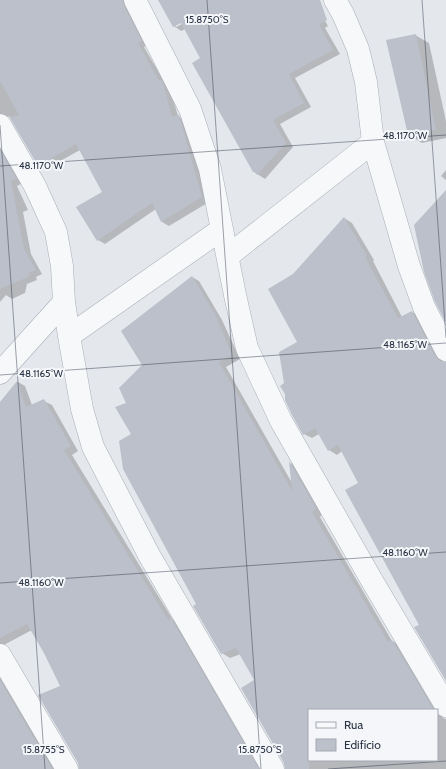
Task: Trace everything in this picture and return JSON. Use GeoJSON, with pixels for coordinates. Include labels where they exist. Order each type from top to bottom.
{"type":"FeatureCollection","features":[{"type":"Feature","properties":{"kind":"street"},"geometry":{"type":"LineString","coordinates":[[135,0],[190,109],[210,169],[235,295],[248,348],[282,421],[446,706]]}},
{"type":"Feature","properties":{"kind":"street"},"geometry":{"type":"LineString","coordinates":[[335,0],[343,14],[358,49],[366,82],[373,142],[409,266],[424,307],[446,350]]}},
{"type":"Feature","properties":{"kind":"street"},"geometry":{"type":"LineString","coordinates":[[0,125],[35,186],[56,232],[62,266],[64,302],[69,336],[82,408],[93,447],[149,554],[273,769]]}},
{"type":"Feature","properties":{"kind":"street"},"geometry":{"type":"LineString","coordinates":[[228,256],[373,142]]}},
{"type":"Feature","properties":{"kind":"street"},"geometry":{"type":"LineString","coordinates":[[69,336],[222,229]]}},
{"type":"Feature","properties":{"kind":"street"},"geometry":{"type":"LineString","coordinates":[[0,373],[64,302]]}},
{"type":"Feature","properties":{"kind":"street"},"geometry":{"type":"LineString","coordinates":[[0,655],[67,769]]}},
{"type":"Feature","properties":{"kind":"building"},"geometry":{"type":"Polygon","coordinates":[[[0,0],[123,0],[124,6],[142,41],[138,43],[159,81],[162,80],[172,117],[179,115],[202,197],[161,222],[152,203],[97,241],[76,207],[102,192],[76,144],[38,166],[10,118],[19,115],[0,81],[0,0]]]}},
{"type":"Feature","properties":{"kind":"building"},"geometry":{"type":"Polygon","coordinates":[[[158,0],[320,0],[327,20],[319,24],[333,50],[289,74],[304,103],[273,120],[286,143],[257,175],[253,172],[192,63],[200,58],[181,23],[173,27],[158,0]]]}},
{"type":"Feature","properties":{"kind":"building"},"geometry":{"type":"Polygon","coordinates":[[[416,34],[436,130],[408,135],[386,40],[416,34]]]}},
{"type":"Feature","properties":{"kind":"building"},"geometry":{"type":"Polygon","coordinates":[[[0,150],[16,178],[11,181],[24,249],[36,270],[29,272],[30,276],[0,289],[0,150]]]}},
{"type":"Feature","properties":{"kind":"building"},"geometry":{"type":"Polygon","coordinates":[[[446,190],[446,323],[435,302],[424,272],[414,225],[446,190]]]}},
{"type":"Feature","properties":{"kind":"building"},"geometry":{"type":"Polygon","coordinates":[[[344,217],[367,256],[365,257],[398,318],[412,311],[435,356],[440,361],[446,362],[446,681],[414,627],[419,625],[345,490],[358,483],[338,445],[328,451],[315,428],[303,435],[292,415],[285,400],[285,394],[280,386],[284,383],[279,352],[297,342],[268,289],[293,274],[344,217]]]}},
{"type":"Feature","properties":{"kind":"building"},"geometry":{"type":"Polygon","coordinates":[[[192,276],[215,314],[232,355],[219,362],[292,491],[289,461],[316,508],[312,512],[388,642],[392,640],[433,709],[308,709],[309,769],[285,769],[284,763],[241,688],[254,680],[236,648],[221,654],[193,606],[196,604],[123,469],[119,441],[131,434],[115,407],[126,403],[119,388],[142,365],[121,331],[192,276]]]}},
{"type":"Feature","properties":{"kind":"building"},"geometry":{"type":"Polygon","coordinates":[[[17,381],[26,407],[44,399],[71,446],[64,450],[168,620],[171,618],[259,769],[79,769],[78,763],[38,695],[60,686],[44,653],[27,624],[0,638],[0,402],[17,381]]]}},
{"type":"Feature","properties":{"kind":"building"},"geometry":{"type":"Polygon","coordinates":[[[0,680],[52,769],[0,769],[0,680]]]}}]}
